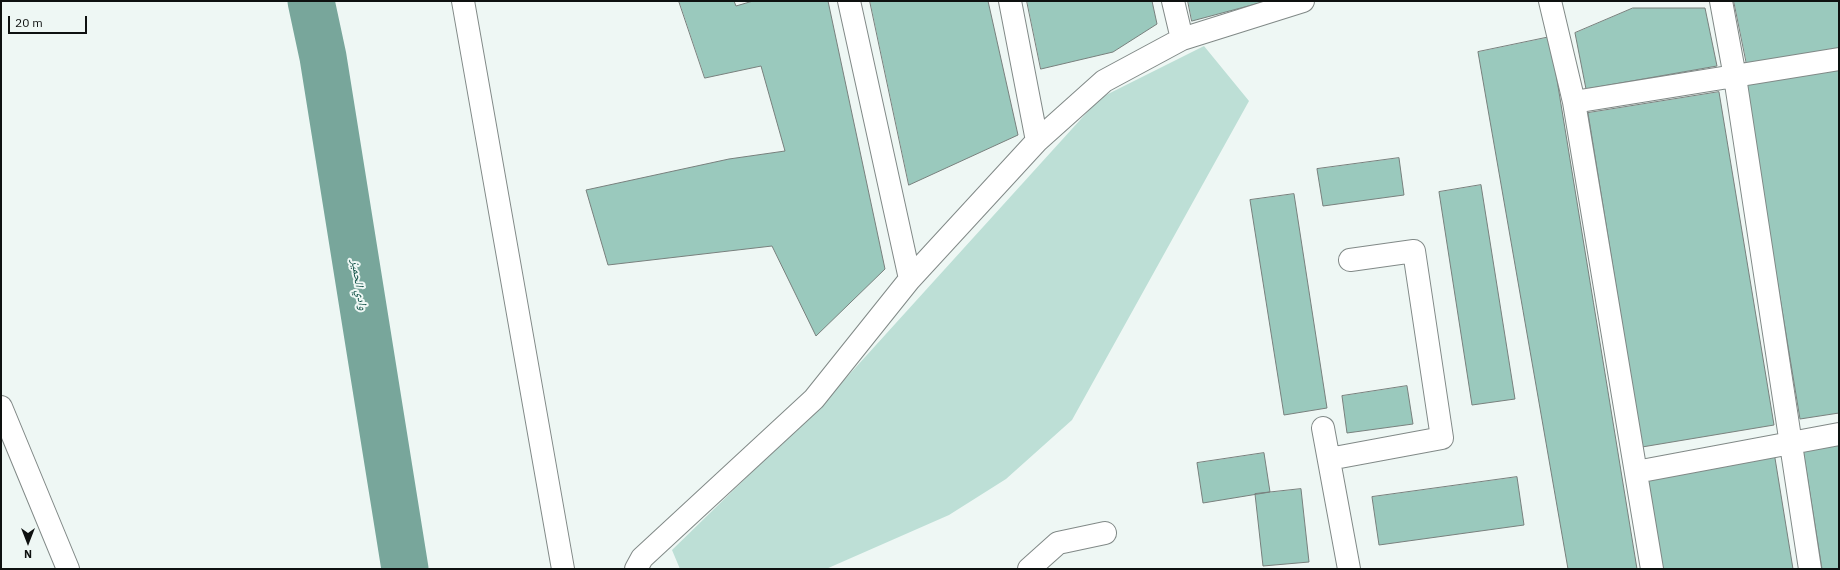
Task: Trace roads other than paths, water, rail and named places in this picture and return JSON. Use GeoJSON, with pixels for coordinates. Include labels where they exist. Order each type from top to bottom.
{"type":"FeatureCollection","features":[{"type":"Feature","properties":{"kind":"street"},"geometry":{"type":"LineString","coordinates":[[463,1],[563,569]]}},
{"type":"Feature","properties":{"kind":"street"},"geometry":{"type":"LineString","coordinates":[[849,1],[910,279]]}},
{"type":"Feature","properties":{"kind":"street"},"geometry":{"type":"LineString","coordinates":[[1010,1],[1037,141]]}},
{"type":"Feature","properties":{"kind":"street"},"geometry":{"type":"LineString","coordinates":[[1174,1],[1182,39]]}},
{"type":"Feature","properties":{"kind":"street"},"geometry":{"type":"LineString","coordinates":[[636,569],[642,558],[814,399],[910,279],[1037,141],[1104,81],[1182,39],[1303,1]]}},
{"type":"Feature","properties":{"kind":"street"},"geometry":{"type":"LineString","coordinates":[[1550,1],[1574,102],[1652,569]]}},
{"type":"Feature","properties":{"kind":"street"},"geometry":{"type":"LineString","coordinates":[[1722,1],[1735,77],[1810,569]]}},
{"type":"Feature","properties":{"kind":"street"},"geometry":{"type":"LineString","coordinates":[[1574,102],[1839,59]]}},
{"type":"Feature","properties":{"kind":"street"},"geometry":{"type":"LineString","coordinates":[[1329,459],[1442,438],[1414,251],[1350,260]]}},
{"type":"Feature","properties":{"kind":"street"},"geometry":{"type":"LineString","coordinates":[[1,406],[68,569]]}},
{"type":"Feature","properties":{"kind":"street"},"geometry":{"type":"LineString","coordinates":[[1323,428],[1349,569]]}},
{"type":"Feature","properties":{"kind":"street"},"geometry":{"type":"LineString","coordinates":[[1636,472],[1839,434]]}},
{"type":"Feature","properties":{"kind":"street"},"geometry":{"type":"LineString","coordinates":[[1029,569],[1058,543],[1105,533]]}},
{"type":"Feature","properties":{"kind":"waterway","name":"وادي الحميز"},"geometry":{"type":"LineString","coordinates":[[311,1],[323,57],[405,569]]}}]}
